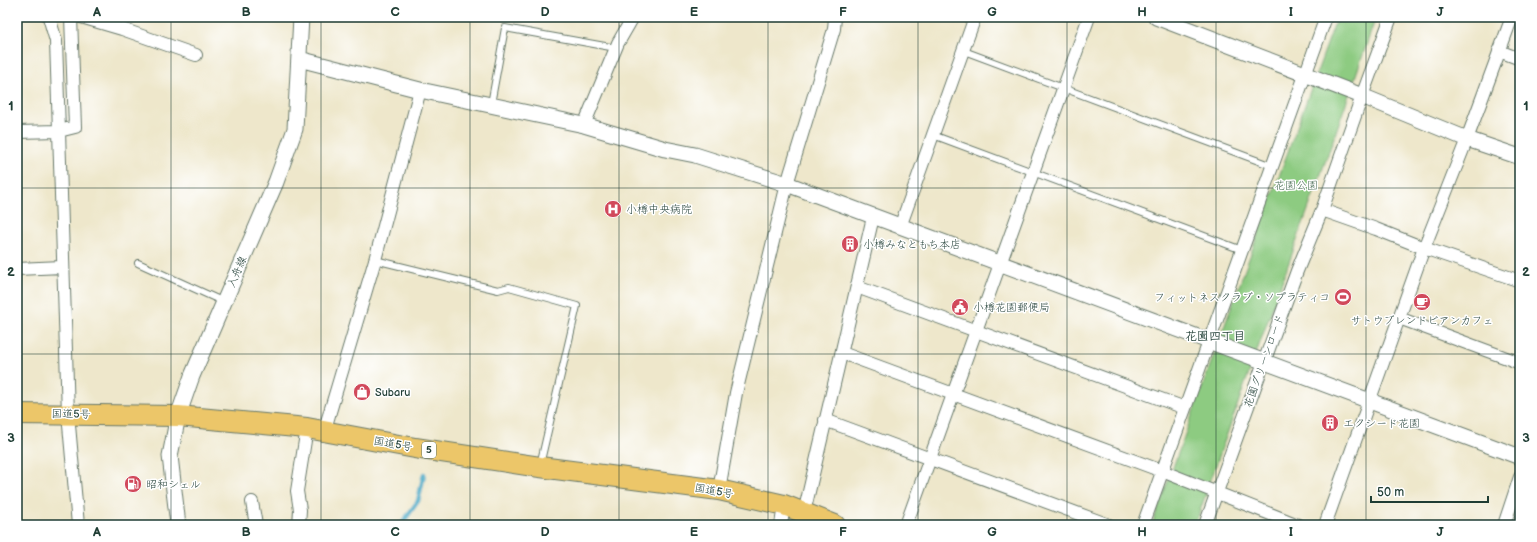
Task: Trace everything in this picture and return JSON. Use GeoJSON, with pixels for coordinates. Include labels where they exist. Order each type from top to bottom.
{"type":"FeatureCollection","features":[{"type":"Feature","properties":{"kind":"highway","name":"国道5号"},"geometry":{"type":"LineString","coordinates":[[17,414],[178,416],[316,430],[415,448],[540,467],[719,490],[784,505],[835,525]]}},
{"type":"Feature","properties":{"kind":"street"},"geometry":{"type":"LineString","coordinates":[[49,17],[56,41],[62,267],[68,414],[78,525]]}},
{"type":"Feature","properties":{"kind":"street"},"geometry":{"type":"LineString","coordinates":[[17,132],[59,131],[75,127],[72,17]]}},
{"type":"Feature","properties":{"kind":"street"},"geometry":{"type":"LineString","coordinates":[[81,17],[122,29],[196,55]]}},
{"type":"Feature","properties":{"kind":"street","name":"入舟線"},"geometry":{"type":"LineString","coordinates":[[178,525],[170,456],[178,416],[192,376],[276,182],[294,129],[301,17]]}},
{"type":"Feature","properties":{"kind":"street"},"geometry":{"type":"LineString","coordinates":[[584,125],[616,48],[633,17]]}},
{"type":"Feature","properties":{"kind":"street"},"geometry":{"type":"LineString","coordinates":[[719,490],[736,393],[787,184],[834,29],[835,17]]}},
{"type":"Feature","properties":{"kind":"street"},"geometry":{"type":"LineString","coordinates":[[900,226],[975,17]]}},
{"type":"Feature","properties":{"kind":"street"},"geometry":{"type":"LineString","coordinates":[[906,525],[1089,17]]}},
{"type":"Feature","properties":{"kind":"street"},"geometry":{"type":"LineString","coordinates":[[1156,17],[1362,96],[1467,139],[1520,157]]}},
{"type":"Feature","properties":{"kind":"street"},"geometry":{"type":"LineString","coordinates":[[1143,525],[1326,17]]}},
{"type":"Feature","properties":{"kind":"street","name":"花園グリーンロード"},"geometry":{"type":"LineString","coordinates":[[1205,525],[1297,271],[1322,210],[1391,17]]}},
{"type":"Feature","properties":{"kind":"street"},"geometry":{"type":"LineString","coordinates":[[1325,525],[1424,248],[1467,139],[1512,17]]}},
{"type":"Feature","properties":{"kind":"street"},"geometry":{"type":"LineString","coordinates":[[1499,51],[1520,59]]}},
{"type":"Feature","properties":{"kind":"street"},"geometry":{"type":"LineString","coordinates":[[299,59],[420,90],[584,125],[664,149],[695,155],[787,184],[1520,457]]}},
{"type":"Feature","properties":{"kind":"street"},"geometry":{"type":"LineString","coordinates":[[299,525],[300,510],[297,491],[316,430],[375,260],[420,90]]}},
{"type":"Feature","properties":{"kind":"street"},"geometry":{"type":"LineString","coordinates":[[1322,210],[1376,228],[1424,248],[1520,281]]}},
{"type":"Feature","properties":{"kind":"street"},"geometry":{"type":"LineString","coordinates":[[804,512],[873,217]]}},
{"type":"Feature","properties":{"kind":"street"},"geometry":{"type":"LineString","coordinates":[[17,269],[62,267]]}},
{"type":"Feature","properties":{"kind":"street"},"geometry":{"type":"LineString","coordinates":[[857,287],[1185,408]]}},
{"type":"Feature","properties":{"kind":"street"},"geometry":{"type":"LineString","coordinates":[[1399,318],[1520,363]]}},
{"type":"Feature","properties":{"kind":"street"},"geometry":{"type":"LineString","coordinates":[[842,353],[1162,471],[1298,525]]}},
{"type":"Feature","properties":{"kind":"street"},"geometry":{"type":"LineString","coordinates":[[825,420],[1109,525]]}},
{"type":"Feature","properties":{"kind":"street"},"geometry":{"type":"LineString","coordinates":[[1504,525],[1520,477]]}},
{"type":"Feature","properties":{"kind":"street"},"geometry":{"type":"LineString","coordinates":[[252,502],[256,525]]}},
{"type":"Feature","properties":{"kind":"street"},"geometry":{"type":"LineString","coordinates":[[781,525],[784,505]]}},
{"type":"Feature","properties":{"kind":"lane"},"geometry":{"type":"LineString","coordinates":[[491,105],[504,28],[616,48]]}},
{"type":"Feature","properties":{"kind":"lane"},"geometry":{"type":"LineString","coordinates":[[964,50],[1063,89],[1272,166]]}},
{"type":"Feature","properties":{"kind":"lane"},"geometry":{"type":"LineString","coordinates":[[933,135],[1242,250]]}},
{"type":"Feature","properties":{"kind":"lane"},"geometry":{"type":"LineString","coordinates":[[375,260],[498,290],[509,287],[577,306],[540,467]]}},
{"type":"Feature","properties":{"kind":"lane"},"geometry":{"type":"LineString","coordinates":[[138,263],[224,302]]}},
{"type":"Feature","properties":{"kind":"green space","name":"花園公園"},"geometry":{"type":"Polygon","coordinates":[[[1337,17],[1376,17],[1195,525],[1152,525],[1337,17]]]}},
{"type":"Feature","properties":{"kind":"waterway"},"geometry":{"type":"LineString","coordinates":[[401,525],[418,501],[424,474]]}},
{"type":"Feature","properties":{"kind":"place","name":"小樽中央病院"},"geometry":{"type":"Point","coordinates":[613,209]}},
{"type":"Feature","properties":{"kind":"place","name":"小樽みなともち本店"},"geometry":{"type":"Point","coordinates":[850,244]}},
{"type":"Feature","properties":{"kind":"place","name":"フィットネスクラブ・ソプラティコ"},"geometry":{"type":"Point","coordinates":[1343,297]}},
{"type":"Feature","properties":{"kind":"place","name":"サトウブレンドビアンカフェ"},"geometry":{"type":"Point","coordinates":[1422,302]}},
{"type":"Feature","properties":{"kind":"place","name":"小樽花園郵便局"},"geometry":{"type":"Point","coordinates":[960,307]}},
{"type":"Feature","properties":{"kind":"place","name":"Subaru"},"geometry":{"type":"Point","coordinates":[362,392]}},
{"type":"Feature","properties":{"kind":"place","name":"エクシード花園"},"geometry":{"type":"Point","coordinates":[1330,423]}},
{"type":"Feature","properties":{"kind":"place","name":"昭和シェル"},"geometry":{"type":"Point","coordinates":[133,484]}},
{"type":"Feature","properties":{"kind":"district","name":"花園四丁目"},"geometry":{"type":"Point","coordinates":[1215,336]}}]}
